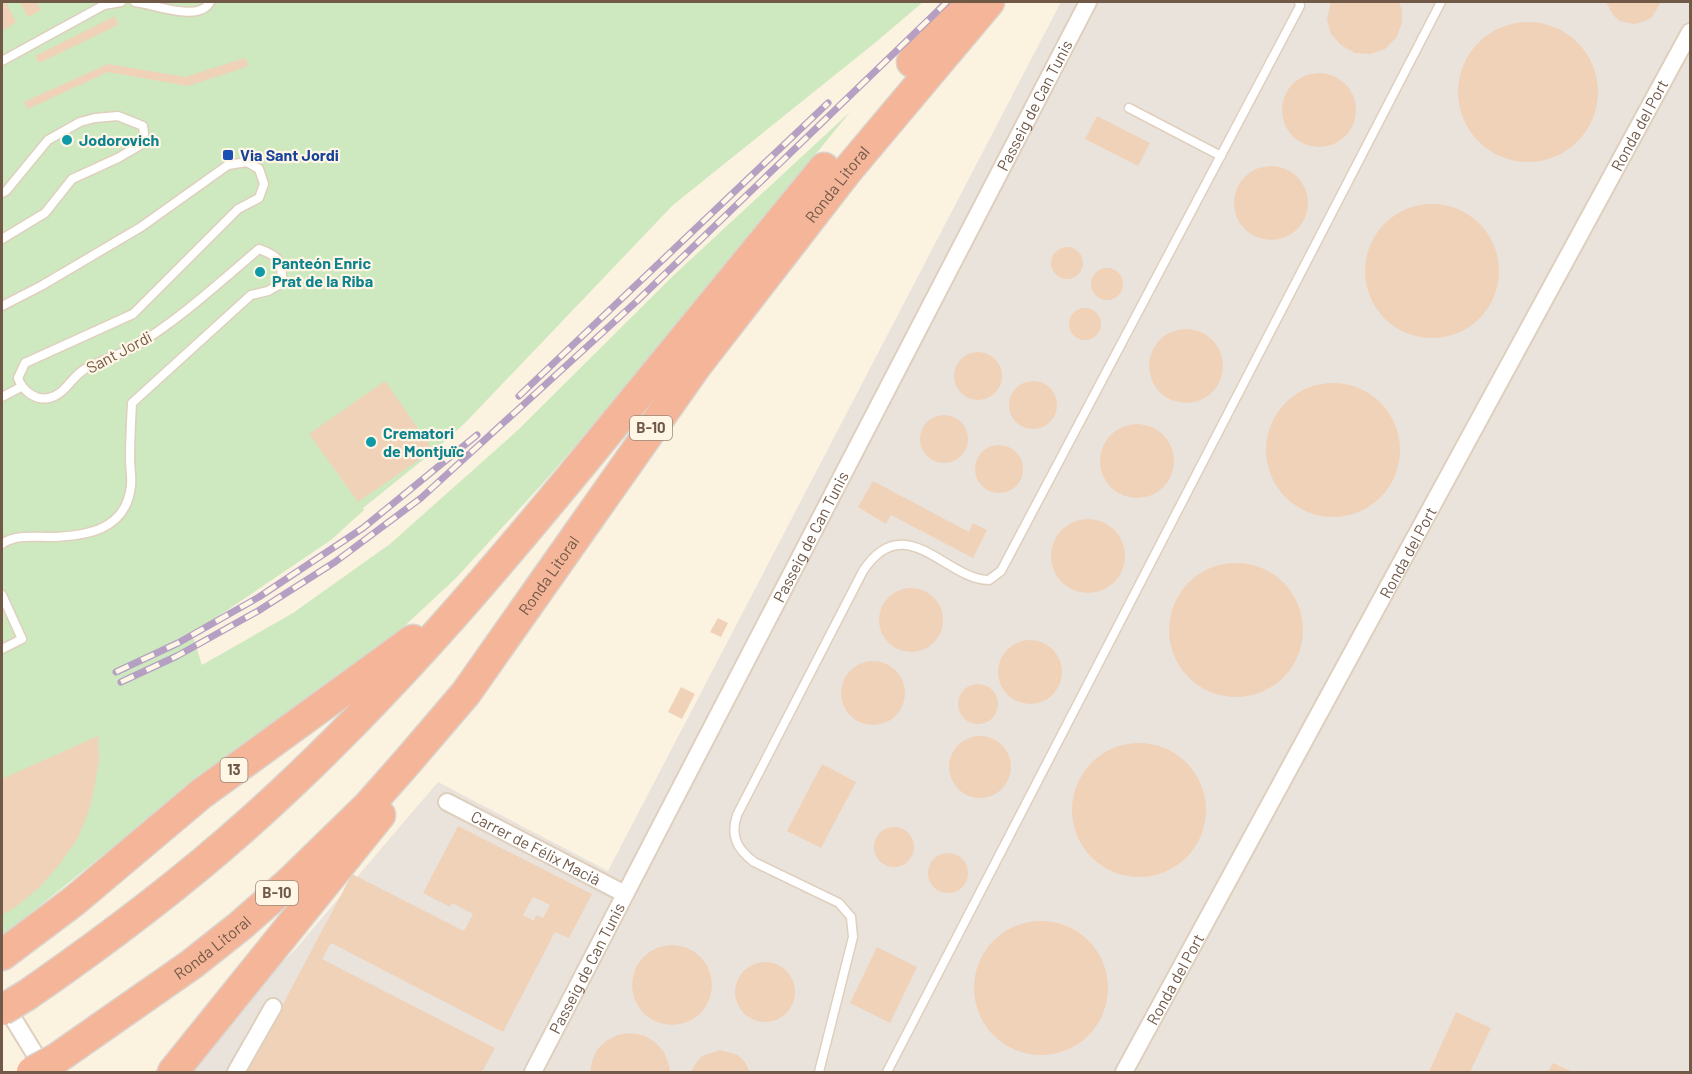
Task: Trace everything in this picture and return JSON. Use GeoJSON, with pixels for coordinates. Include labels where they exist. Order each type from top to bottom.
{"type":"FeatureCollection","features":[{"type":"Feature","properties":{"kind":"highway","name":"Ronda Litoral"},"geometry":{"type":"LineString","coordinates":[[43,1069],[192,964],[290,882],[369,805],[466,693],[839,164],[962,2]]}},
{"type":"Feature","properties":{"kind":"highway","name":"Ronda Litoral"},"geometry":{"type":"LineString","coordinates":[[2,1010],[14,997],[137,916],[252,821],[384,691],[472,595],[839,164],[989,2]]}},
{"type":"Feature","properties":{"kind":"highway","name":"13"},"geometry":{"type":"LineString","coordinates":[[2,954],[74,901],[201,794],[391,657],[472,595]]}},
{"type":"Feature","properties":{"kind":"highway"},"geometry":{"type":"LineString","coordinates":[[173,1072],[356,846],[398,791],[466,693]]}},
{"type":"Feature","properties":{"kind":"street","name":"Passeig de Can Tunis"},"geometry":{"type":"LineString","coordinates":[[533,1072],[1088,2]]}},
{"type":"Feature","properties":{"kind":"street","name":"Ronda del Port"},"geometry":{"type":"LineString","coordinates":[[1124,1072],[1291,772],[1483,412],[1690,32]]}},
{"type":"Feature","properties":{"kind":"street","name":"Carrer de Félix Macià"},"geometry":{"type":"LineString","coordinates":[[447,802],[624,894]]}},
{"type":"Feature","properties":{"kind":"street"},"geometry":{"type":"LineString","coordinates":[[14,997],[25,1039],[43,1069]]}},
{"type":"Feature","properties":{"kind":"street"},"geometry":{"type":"LineString","coordinates":[[236,1072],[273,1007]]}},
{"type":"Feature","properties":{"kind":"lane"},"geometry":{"type":"LineString","coordinates":[[2,61],[104,5],[121,2]]}},
{"type":"Feature","properties":{"kind":"lane"},"geometry":{"type":"LineString","coordinates":[[135,2],[196,13],[210,2]]}},
{"type":"Feature","properties":{"kind":"lane"},"geometry":{"type":"LineString","coordinates":[[819,1072],[853,937],[851,917],[839,903],[754,862],[738,848],[733,833],[737,815],[863,571],[876,556],[894,547],[915,547],[975,578],[989,580],[1001,572],[1300,6],[1299,2]]}},
{"type":"Feature","properties":{"kind":"lane"},"geometry":{"type":"LineString","coordinates":[[887,1072],[1441,2]]}},
{"type":"Feature","properties":{"kind":"lane"},"geometry":{"type":"LineString","coordinates":[[1129,108],[1221,156]]}},
{"type":"Feature","properties":{"kind":"lane"},"geometry":{"type":"LineString","coordinates":[[2,193],[48,140],[80,122],[118,116],[142,126],[144,134],[142,144],[72,179],[45,213],[2,239]]}},
{"type":"Feature","properties":{"kind":"lane","name":"Sant Jordi"},"geometry":{"type":"LineString","coordinates":[[2,306],[41,286],[141,227],[228,165],[247,162],[259,169],[264,184],[259,198],[238,209],[133,314],[26,363],[18,378],[21,387],[34,397],[48,398],[60,393],[82,370],[120,355],[153,334],[259,249],[274,255],[282,267],[282,283],[268,291],[250,295],[132,403],[131,487],[126,506],[116,519],[99,531],[73,536],[24,537],[8,540],[2,544]]}},
{"type":"Feature","properties":{"kind":"lane"},"geometry":{"type":"LineString","coordinates":[[2,397],[21,387]]}},
{"type":"Feature","properties":{"kind":"lane"},"geometry":{"type":"LineString","coordinates":[[2,595],[22,639],[2,649]]}},
{"type":"Feature","properties":{"kind":"shaded area"},"geometry":{"type":"Polygon","coordinates":[[[1061,2],[1690,2],[1690,1072],[152,1072],[169,1064],[293,952],[438,782],[608,871],[1061,2]]]}},
{"type":"Feature","properties":{"kind":"green space"},"geometry":{"type":"Polygon","coordinates":[[[2,2],[923,2],[673,205],[466,422],[434,451],[363,508],[364,510],[331,540],[192,634],[202,665],[293,613],[390,544],[518,430],[675,274],[850,112],[635,376],[544,482],[456,578],[381,648],[239,751],[2,936],[2,2]]]}},
{"type":"Feature","properties":{"kind":"building"},"geometry":{"type":"Polygon","coordinates":[[[2,2],[6,2],[16,22],[4,30],[2,26],[2,2]]]}},
{"type":"Feature","properties":{"kind":"building"},"geometry":{"type":"Polygon","coordinates":[[[20,2],[36,2],[41,10],[28,17],[20,2]]]}},
{"type":"Feature","properties":{"kind":"building"},"geometry":{"type":"Polygon","coordinates":[[[1331,2],[1399,2],[1402,10],[1402,23],[1396,38],[1385,49],[1370,54],[1355,53],[1341,45],[1331,34],[1327,19],[1331,2]]]}},
{"type":"Feature","properties":{"kind":"building"},"geometry":{"type":"Polygon","coordinates":[[[1606,2],[1661,2],[1652,17],[1634,24],[1620,21],[1613,15],[1606,2]]]}},
{"type":"Feature","properties":{"kind":"building"},"geometry":{"type":"Polygon","coordinates":[[[115,16],[118,25],[39,63],[35,56],[115,16]]]}},
{"type":"Feature","properties":{"kind":"building"},"geometry":{"type":"Polygon","coordinates":[[[1528,22],[1555,27],[1577,43],[1593,65],[1598,92],[1593,119],[1577,141],[1555,157],[1528,162],[1501,157],[1479,141],[1463,119],[1458,92],[1463,65],[1479,43],[1501,27],[1528,22]]]}},
{"type":"Feature","properties":{"kind":"building"},"geometry":{"type":"Polygon","coordinates":[[[245,58],[249,66],[188,86],[108,72],[28,109],[24,102],[108,64],[185,77],[245,58]]]}},
{"type":"Feature","properties":{"kind":"building"},"geometry":{"type":"Polygon","coordinates":[[[1312,73],[1326,73],[1340,79],[1350,89],[1356,103],[1354,124],[1340,141],[1326,147],[1312,147],[1298,141],[1288,131],[1282,117],[1282,103],[1288,89],[1298,79],[1312,73]]]}},
{"type":"Feature","properties":{"kind":"building"},"geometry":{"type":"Polygon","coordinates":[[[1097,116],[1150,143],[1138,166],[1085,139],[1097,116]]]}},
{"type":"Feature","properties":{"kind":"building"},"geometry":{"type":"Polygon","coordinates":[[[1264,166],[1278,166],[1292,172],[1302,182],[1308,196],[1308,210],[1302,224],[1292,234],[1278,240],[1264,240],[1250,234],[1240,224],[1234,210],[1234,196],[1240,182],[1250,172],[1264,166]]]}},
{"type":"Feature","properties":{"kind":"building"},"geometry":{"type":"Polygon","coordinates":[[[1432,204],[1458,209],[1479,224],[1494,245],[1499,271],[1494,297],[1479,318],[1458,333],[1432,338],[1406,333],[1385,318],[1370,297],[1365,271],[1370,245],[1385,224],[1406,209],[1432,204]]]}},
{"type":"Feature","properties":{"kind":"building"},"geometry":{"type":"Polygon","coordinates":[[[1067,247],[1078,252],[1083,263],[1078,274],[1067,279],[1056,274],[1051,263],[1056,252],[1067,247]]]}},
{"type":"Feature","properties":{"kind":"building"},"geometry":{"type":"Polygon","coordinates":[[[1107,268],[1118,273],[1123,284],[1118,295],[1107,300],[1096,295],[1091,284],[1096,273],[1107,268]]]}},
{"type":"Feature","properties":{"kind":"building"},"geometry":{"type":"Polygon","coordinates":[[[1085,308],[1096,313],[1101,324],[1096,335],[1085,340],[1074,335],[1069,324],[1074,313],[1085,308]]]}},
{"type":"Feature","properties":{"kind":"building"},"geometry":{"type":"Polygon","coordinates":[[[1179,329],[1193,329],[1207,335],[1217,345],[1223,359],[1223,373],[1217,387],[1207,397],[1193,403],[1179,403],[1165,397],[1155,387],[1149,373],[1149,359],[1155,345],[1165,335],[1179,329]]]}},
{"type":"Feature","properties":{"kind":"building"},"geometry":{"type":"Polygon","coordinates":[[[978,352],[995,359],[1002,376],[995,393],[978,400],[961,393],[954,376],[961,359],[978,352]]]}},
{"type":"Feature","properties":{"kind":"building","name":"Crematori de Montjuïc"},"geometry":{"type":"Polygon","coordinates":[[[385,381],[433,450],[358,502],[309,434],[385,381]]]}},
{"type":"Feature","properties":{"kind":"building"},"geometry":{"type":"Polygon","coordinates":[[[1033,381],[1050,388],[1057,405],[1050,422],[1033,429],[1016,422],[1009,405],[1016,388],[1033,381]]]}},
{"type":"Feature","properties":{"kind":"building"},"geometry":{"type":"Polygon","coordinates":[[[1333,383],[1359,388],[1380,403],[1395,424],[1400,450],[1395,476],[1380,497],[1359,512],[1333,517],[1307,512],[1286,497],[1271,476],[1266,450],[1271,424],[1286,403],[1307,388],[1333,383]]]}},
{"type":"Feature","properties":{"kind":"building"},"geometry":{"type":"Polygon","coordinates":[[[944,415],[961,422],[968,439],[961,456],[944,463],[927,456],[920,439],[927,422],[944,415]]]}},
{"type":"Feature","properties":{"kind":"building"},"geometry":{"type":"Polygon","coordinates":[[[1130,424],[1144,424],[1158,430],[1168,440],[1174,454],[1174,468],[1168,482],[1158,492],[1144,498],[1130,498],[1116,492],[1106,482],[1100,468],[1100,454],[1106,440],[1116,430],[1130,424]]]}},
{"type":"Feature","properties":{"kind":"building"},"geometry":{"type":"Polygon","coordinates":[[[999,445],[1016,452],[1023,469],[1016,486],[999,493],[982,486],[975,469],[982,452],[999,445]]]}},
{"type":"Feature","properties":{"kind":"building"},"geometry":{"type":"Polygon","coordinates":[[[873,481],[969,532],[973,523],[987,530],[973,558],[891,515],[886,524],[858,507],[873,481]]]}},
{"type":"Feature","properties":{"kind":"building"},"geometry":{"type":"Polygon","coordinates":[[[1081,519],[1095,519],[1109,525],[1119,535],[1125,549],[1125,563],[1119,577],[1109,587],[1095,593],[1081,593],[1067,587],[1057,577],[1051,563],[1051,549],[1057,535],[1067,525],[1081,519]]]}},
{"type":"Feature","properties":{"kind":"building"},"geometry":{"type":"Polygon","coordinates":[[[1236,563],[1262,568],[1283,583],[1298,604],[1303,630],[1298,656],[1283,677],[1262,692],[1236,697],[1210,692],[1189,677],[1174,656],[1169,630],[1174,604],[1189,583],[1210,568],[1236,563]]]}},
{"type":"Feature","properties":{"kind":"building"},"geometry":{"type":"Polygon","coordinates":[[[911,588],[929,594],[937,602],[943,620],[937,638],[929,646],[911,652],[893,646],[885,638],[879,620],[885,602],[893,594],[911,588]]]}},
{"type":"Feature","properties":{"kind":"building"},"geometry":{"type":"Polygon","coordinates":[[[718,618],[728,623],[721,637],[710,632],[718,618]]]}},
{"type":"Feature","properties":{"kind":"building"},"geometry":{"type":"Polygon","coordinates":[[[1030,640],[1048,646],[1056,654],[1062,672],[1056,690],[1048,698],[1030,704],[1012,698],[1004,690],[998,672],[1004,654],[1012,646],[1030,640]]]}},
{"type":"Feature","properties":{"kind":"building"},"geometry":{"type":"Polygon","coordinates":[[[873,661],[891,667],[899,675],[905,693],[899,711],[891,719],[873,725],[855,719],[847,711],[841,693],[847,675],[855,667],[873,661]]]}},
{"type":"Feature","properties":{"kind":"building"},"geometry":{"type":"Polygon","coordinates":[[[978,684],[986,685],[992,690],[997,696],[997,712],[992,718],[986,723],[978,724],[970,723],[964,718],[959,712],[958,704],[959,696],[964,690],[970,685],[978,684]]]}},
{"type":"Feature","properties":{"kind":"building"},"geometry":{"type":"Polygon","coordinates":[[[681,687],[695,694],[682,719],[668,712],[681,687]]]}},
{"type":"Feature","properties":{"kind":"building"},"geometry":{"type":"Polygon","coordinates":[[[98,736],[99,760],[95,784],[90,807],[78,838],[39,888],[2,915],[2,779],[98,736]]]}},
{"type":"Feature","properties":{"kind":"building"},"geometry":{"type":"Polygon","coordinates":[[[980,736],[997,741],[1002,745],[1006,750],[1011,767],[1006,784],[1002,789],[997,793],[980,798],[963,793],[958,789],[954,784],[949,767],[954,750],[958,745],[963,741],[980,736]]]}},
{"type":"Feature","properties":{"kind":"building"},"geometry":{"type":"Polygon","coordinates":[[[1139,743],[1165,748],[1186,763],[1201,784],[1206,810],[1201,836],[1186,857],[1165,872],[1139,877],[1113,872],[1092,857],[1077,836],[1072,810],[1077,784],[1092,763],[1113,748],[1139,743]]]}},
{"type":"Feature","properties":{"kind":"building"},"geometry":{"type":"Polygon","coordinates":[[[822,764],[856,782],[821,848],[787,831],[822,764]]]}},
{"type":"Feature","properties":{"kind":"building"},"geometry":{"type":"Polygon","coordinates":[[[458,826],[592,894],[569,938],[555,932],[503,1032],[331,943],[322,959],[495,1048],[482,1072],[247,1072],[352,874],[464,931],[473,914],[452,903],[450,907],[423,893],[458,826]],[[533,897],[523,915],[534,921],[536,915],[543,918],[550,905],[533,897]]]}},
{"type":"Feature","properties":{"kind":"building"},"geometry":{"type":"Polygon","coordinates":[[[894,827],[902,828],[908,833],[913,839],[913,855],[908,861],[902,866],[894,867],[886,866],[880,861],[875,855],[874,847],[875,839],[880,833],[886,828],[894,827]]]}},
{"type":"Feature","properties":{"kind":"building"},"geometry":{"type":"Polygon","coordinates":[[[948,853],[956,854],[962,859],[967,865],[967,881],[962,887],[956,892],[948,893],[940,892],[934,887],[929,881],[928,873],[929,865],[934,859],[940,854],[948,853]]]}},
{"type":"Feature","properties":{"kind":"building"},"geometry":{"type":"Polygon","coordinates":[[[1041,921],[1067,926],[1088,941],[1103,962],[1108,988],[1103,1014],[1088,1035],[1067,1050],[1041,1055],[1015,1050],[994,1035],[979,1014],[974,988],[979,962],[994,941],[1015,926],[1041,921]]]}},
{"type":"Feature","properties":{"kind":"building"},"geometry":{"type":"Polygon","coordinates":[[[672,945],[687,948],[700,957],[709,970],[712,985],[709,1000],[700,1013],[687,1022],[672,1025],[657,1022],[644,1013],[635,1000],[632,985],[635,970],[644,957],[657,948],[672,945]]]}},
{"type":"Feature","properties":{"kind":"building"},"geometry":{"type":"Polygon","coordinates":[[[877,947],[917,967],[890,1023],[850,1003],[877,947]]]}},
{"type":"Feature","properties":{"kind":"building"},"geometry":{"type":"Polygon","coordinates":[[[765,962],[786,971],[795,992],[786,1013],[765,1022],[744,1013],[735,992],[744,971],[765,962]]]}},
{"type":"Feature","properties":{"kind":"building"},"geometry":{"type":"Polygon","coordinates":[[[1456,1012],[1491,1028],[1470,1072],[1429,1072],[1456,1012]]]}},
{"type":"Feature","properties":{"kind":"building"},"geometry":{"type":"Polygon","coordinates":[[[629,1033],[643,1035],[655,1042],[664,1052],[670,1072],[590,1072],[597,1050],[606,1041],[617,1035],[629,1033]]]}},
{"type":"Feature","properties":{"kind":"building"},"geometry":{"type":"Polygon","coordinates":[[[720,1050],[738,1055],[750,1072],[691,1072],[702,1056],[720,1050]]]}},
{"type":"Feature","properties":{"kind":"building"},"geometry":{"type":"Polygon","coordinates":[[[1553,1063],[1573,1072],[1548,1072],[1553,1063]]]}},
{"type":"Feature","properties":{"kind":"railway"},"geometry":{"type":"LineString","coordinates":[[121,682],[177,656],[258,611],[335,562],[421,498],[637,301],[947,2]]}},
{"type":"Feature","properties":{"kind":"railway"},"geometry":{"type":"LineString","coordinates":[[519,396],[828,103]]}},
{"type":"Feature","properties":{"kind":"railway"},"geometry":{"type":"LineString","coordinates":[[116,672],[178,643],[259,597],[363,528],[477,435]]}},
{"type":"Feature","properties":{"kind":"place","name":"Jodorovich"},"geometry":{"type":"Point","coordinates":[67,140]}},
{"type":"Feature","properties":{"kind":"place","name":"Via Sant Jordi"},"geometry":{"type":"Point","coordinates":[228,155]}},
{"type":"Feature","properties":{"kind":"place","name":"Panteón Enric Prat de la Riba"},"geometry":{"type":"Point","coordinates":[260,272]}},
{"type":"Feature","properties":{"kind":"place","name":"Crematori de Montjuïc"},"geometry":{"type":"Point","coordinates":[371,442]}}]}
